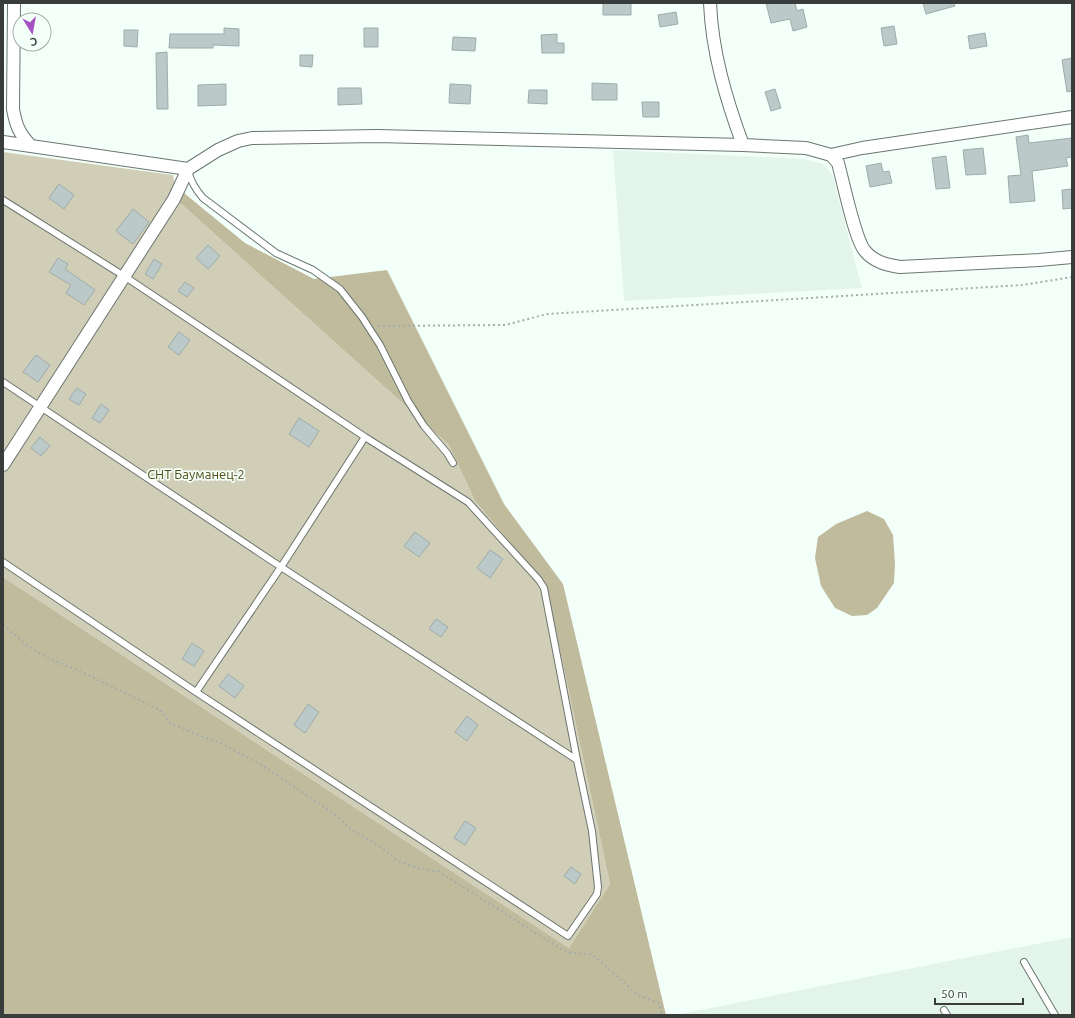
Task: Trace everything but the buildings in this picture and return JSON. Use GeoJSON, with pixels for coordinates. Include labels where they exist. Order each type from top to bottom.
{"type":"FeatureCollection","features":[{"type":"Feature","properties":{"kind":"street"},"geometry":{"type":"LineString","coordinates":[[14,3],[13,109],[16,126],[31,146]]}},
{"type":"Feature","properties":{"kind":"street"},"geometry":{"type":"LineString","coordinates":[[710,3],[714,48],[727,98],[743,145]]}},
{"type":"Feature","properties":{"kind":"street"},"geometry":{"type":"LineString","coordinates":[[3,465],[174,200],[188,169],[218,150],[238,141],[252,138],[377,136],[743,145],[806,148],[831,155],[862,148],[1072,117]]}},
{"type":"Feature","properties":{"kind":"street"},"geometry":{"type":"LineString","coordinates":[[3,142],[188,169]]}},
{"type":"Feature","properties":{"kind":"street"},"geometry":{"type":"LineString","coordinates":[[831,155],[838,163],[855,230],[863,250],[872,258],[885,264],[900,267],[1072,257]]}},
{"type":"Feature","properties":{"kind":"lane"},"geometry":{"type":"LineString","coordinates":[[188,169],[190,180],[203,198],[276,253],[313,270],[340,289],[368,326],[380,345],[408,401],[424,426],[448,453],[453,463]]}},
{"type":"Feature","properties":{"kind":"lane"},"geometry":{"type":"LineString","coordinates":[[3,200],[124,276],[366,437],[468,502],[539,580],[544,588],[592,831],[598,887],[597,894],[568,936],[196,692],[3,562]]}},
{"type":"Feature","properties":{"kind":"lane"},"geometry":{"type":"LineString","coordinates":[[3,382],[281,567],[577,760]]}},
{"type":"Feature","properties":{"kind":"lane"},"geometry":{"type":"LineString","coordinates":[[196,692],[281,567],[366,437]]}},
{"type":"Feature","properties":{"kind":"lane"},"geometry":{"type":"LineString","coordinates":[[1024,962],[1055,1015]]}},
{"type":"Feature","properties":{"kind":"path"},"geometry":{"type":"LineString","coordinates":[[368,326],[505,325],[547,314],[1023,285],[1072,277]]}},
{"type":"Feature","properties":{"kind":"path"},"geometry":{"type":"LineString","coordinates":[[3,625],[29,647],[40,653],[160,710],[171,724],[222,744],[262,765],[338,816],[352,830],[382,848],[398,861],[417,868],[439,872],[566,952],[593,955],[638,995],[659,1003],[662,1015]]}},
{"type":"Feature","properties":{"kind":"shaded area"},"geometry":{"type":"Polygon","coordinates":[[[613,150],[805,159],[823,164],[832,174],[862,288],[624,301],[613,150]]]}},
{"type":"Feature","properties":{"kind":"shaded area"},"geometry":{"type":"Polygon","coordinates":[[[184,193],[245,243],[314,279],[387,270],[504,504],[563,584],[666,1015],[3,1015],[3,577],[569,948],[610,884],[546,585],[475,501],[449,445],[178,201],[184,193]]]}},
{"type":"Feature","properties":{"kind":"shaded area"},"geometry":{"type":"Polygon","coordinates":[[[867,511],[884,519],[893,535],[895,564],[894,583],[877,608],[867,615],[852,616],[835,608],[821,586],[815,558],[818,537],[836,524],[867,511]]]}},
{"type":"Feature","properties":{"kind":"shaded area"},"geometry":{"type":"Polygon","coordinates":[[[1072,937],[1072,1015],[676,1015],[780,994],[1072,937]]]}},
{"type":"Feature","properties":{"kind":"green space","name":"СНТ Бауманец-2"},"geometry":{"type":"Polygon","coordinates":[[[3,152],[173,175],[178,201],[449,445],[475,501],[546,585],[610,884],[569,948],[3,577],[3,152]]]}}]}
